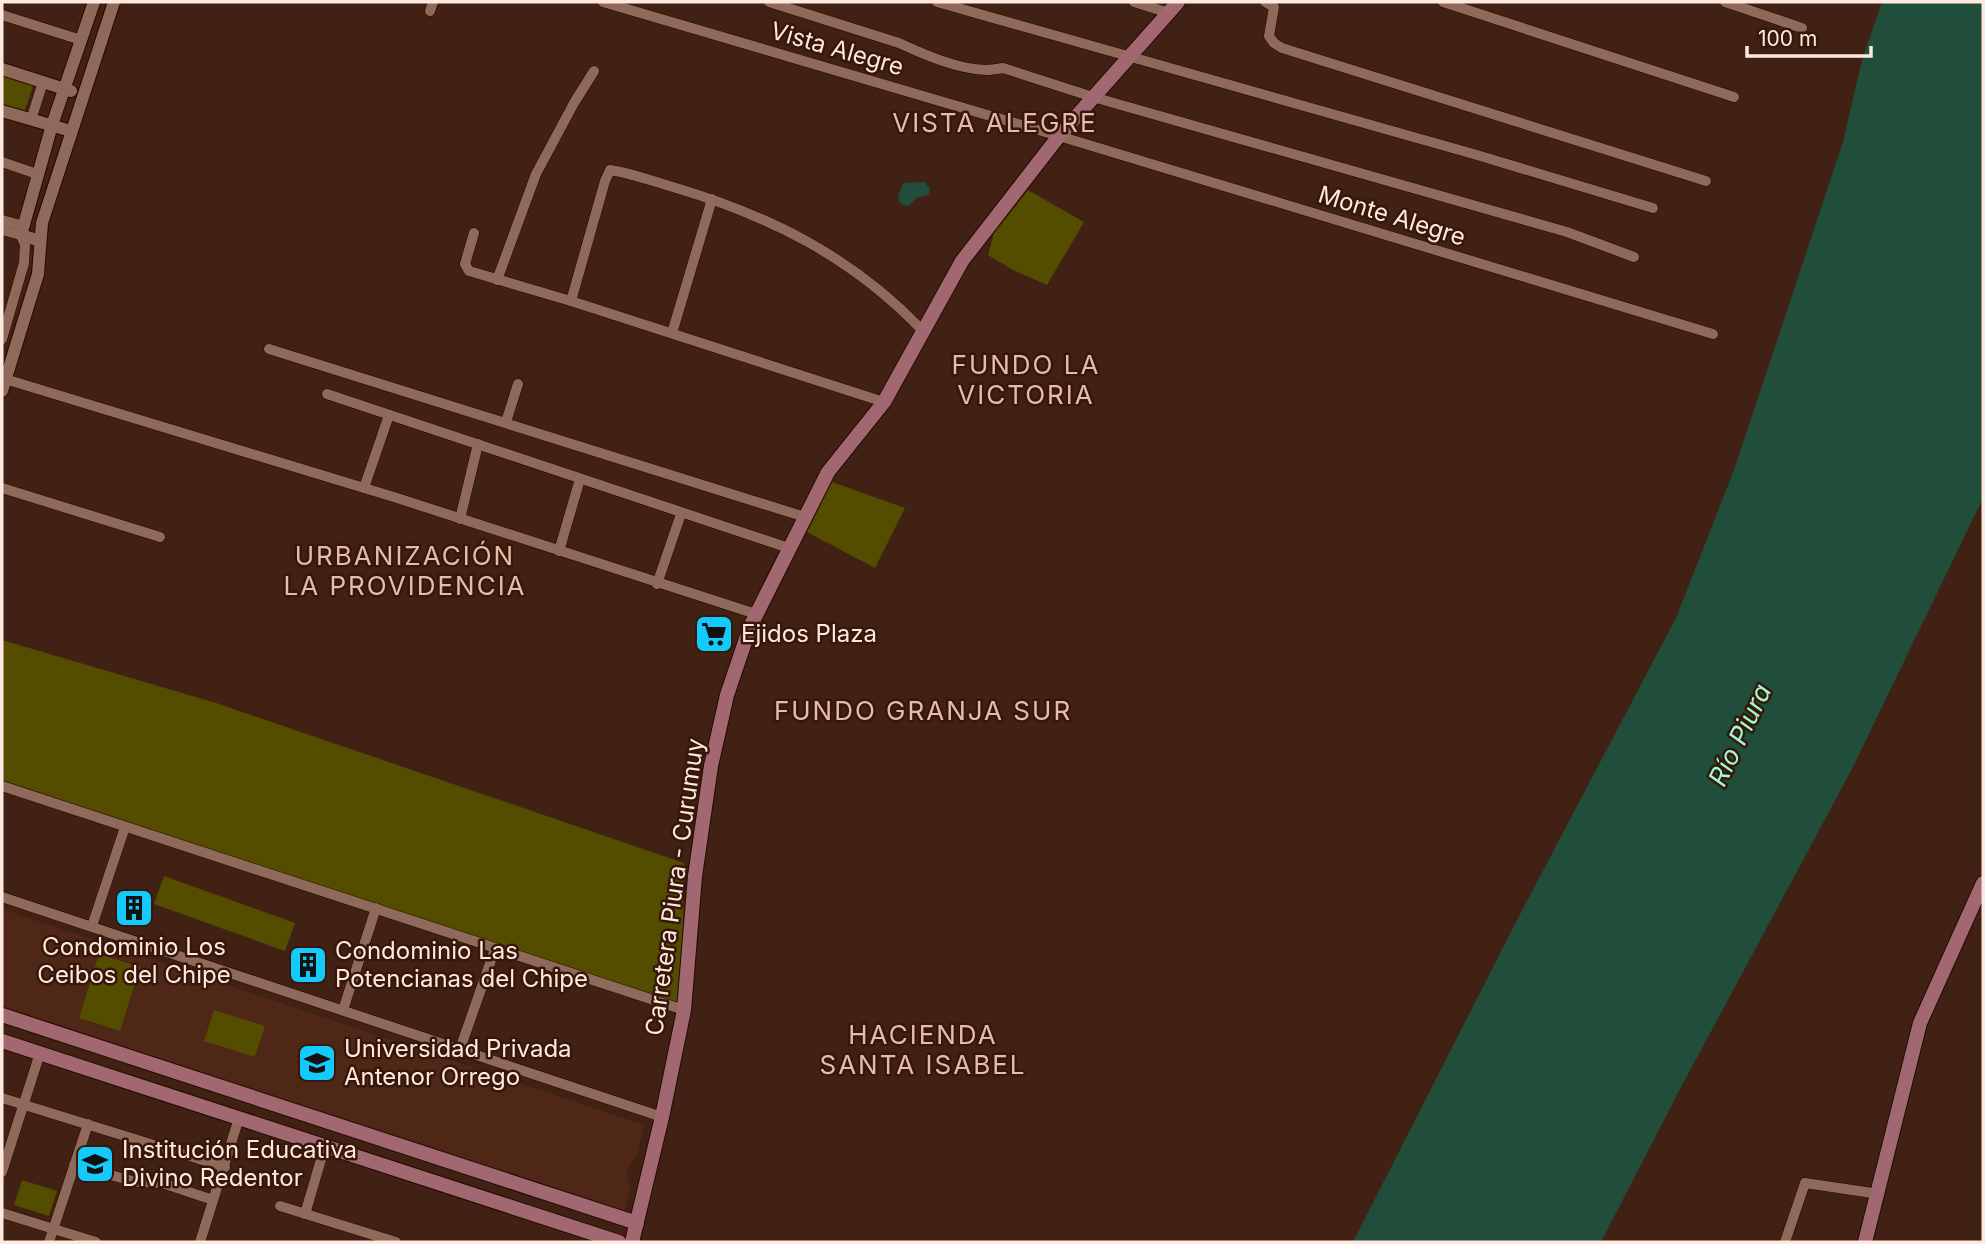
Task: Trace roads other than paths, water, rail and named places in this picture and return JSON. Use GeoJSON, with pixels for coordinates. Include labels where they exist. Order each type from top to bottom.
{"type":"FeatureCollection","features":[{"type":"Feature","properties":{"kind":"main road","name":"Carretera Piura - Curumuy"},"geometry":{"type":"LineString","coordinates":[[632,1242],[684,1010],[695,876],[712,766],[727,695],[756,614],[828,472],[884,401],[962,261],[1059,136],[1174,7]]}},
{"type":"Feature","properties":{"kind":"main road"},"geometry":{"type":"LineString","coordinates":[[1865,1242],[1920,1024],[1983,883]]}},
{"type":"Feature","properties":{"kind":"main road"},"geometry":{"type":"LineString","coordinates":[[2,1015],[637,1223]]}},
{"type":"Feature","properties":{"kind":"main road"},"geometry":{"type":"LineString","coordinates":[[2,1041],[619,1242]]}},
{"type":"Feature","properties":{"kind":"main road"},"geometry":{"type":"LineString","coordinates":[[394,1169],[402,1146]]}},
{"type":"Feature","properties":{"kind":"street"},"geometry":{"type":"LineString","coordinates":[[2,339],[23,263],[25,245],[22,230],[31,172],[65,88],[75,38],[94,2]]}},
{"type":"Feature","properties":{"kind":"street"},"geometry":{"type":"LineString","coordinates":[[114,2],[42,223],[38,274],[4,385],[364,488],[756,614]]}},
{"type":"Feature","properties":{"kind":"street","name":"Vista Alegre"},"geometry":{"type":"LineString","coordinates":[[603,2],[1059,136]]}},
{"type":"Feature","properties":{"kind":"street"},"geometry":{"type":"LineString","coordinates":[[769,2],[899,43],[958,65],[988,70],[1003,68],[1093,97],[1567,232],[1634,257]]}},
{"type":"Feature","properties":{"kind":"street"},"geometry":{"type":"LineString","coordinates":[[937,2],[1653,208]]}},
{"type":"Feature","properties":{"kind":"street"},"geometry":{"type":"LineString","coordinates":[[1135,2],[1174,7]]}},
{"type":"Feature","properties":{"kind":"street"},"geometry":{"type":"LineString","coordinates":[[1265,2],[1274,7],[1269,36],[1282,48],[1706,181]]}},
{"type":"Feature","properties":{"kind":"street"},"geometry":{"type":"LineString","coordinates":[[1443,2],[1734,97]]}},
{"type":"Feature","properties":{"kind":"street"},"geometry":{"type":"LineString","coordinates":[[1725,2],[1802,28]]}},
{"type":"Feature","properties":{"kind":"street"},"geometry":{"type":"LineString","coordinates":[[2,15],[75,38]]}},
{"type":"Feature","properties":{"kind":"street"},"geometry":{"type":"LineString","coordinates":[[2,69],[83,95]]}},
{"type":"Feature","properties":{"kind":"street"},"geometry":{"type":"LineString","coordinates":[[497,279],[536,174],[594,72]]}},
{"type":"Feature","properties":{"kind":"street"},"geometry":{"type":"LineString","coordinates":[[31,120],[43,82]]}},
{"type":"Feature","properties":{"kind":"street"},"geometry":{"type":"LineString","coordinates":[[2,111],[71,131]]}},
{"type":"Feature","properties":{"kind":"street","name":"Monte Alegre"},"geometry":{"type":"LineString","coordinates":[[1059,136],[1713,334]]}},
{"type":"Feature","properties":{"kind":"street"},"geometry":{"type":"LineString","coordinates":[[2,162],[31,172]]}},
{"type":"Feature","properties":{"kind":"street"},"geometry":{"type":"LineString","coordinates":[[571,301],[610,170],[712,199],[763,219],[830,255],[875,285],[922,330]]}},
{"type":"Feature","properties":{"kind":"street"},"geometry":{"type":"LineString","coordinates":[[672,333],[712,199]]}},
{"type":"Feature","properties":{"kind":"street"},"geometry":{"type":"LineString","coordinates":[[4,224],[22,230],[40,241]]}},
{"type":"Feature","properties":{"kind":"street"},"geometry":{"type":"LineString","coordinates":[[474,233],[466,257],[466,269],[884,401]]}},
{"type":"Feature","properties":{"kind":"street"},"geometry":{"type":"LineString","coordinates":[[269,349],[805,517]]}},
{"type":"Feature","properties":{"kind":"street"},"geometry":{"type":"LineString","coordinates":[[506,422],[519,384]]}},
{"type":"Feature","properties":{"kind":"street"},"geometry":{"type":"LineString","coordinates":[[327,394],[789,548]]}},
{"type":"Feature","properties":{"kind":"street"},"geometry":{"type":"LineString","coordinates":[[364,488],[389,415]]}},
{"type":"Feature","properties":{"kind":"street"},"geometry":{"type":"LineString","coordinates":[[460,519],[478,444]]}},
{"type":"Feature","properties":{"kind":"street"},"geometry":{"type":"LineString","coordinates":[[559,551],[580,479]]}},
{"type":"Feature","properties":{"kind":"street"},"geometry":{"type":"LineString","coordinates":[[2,488],[160,537]]}},
{"type":"Feature","properties":{"kind":"street"},"geometry":{"type":"LineString","coordinates":[[657,584],[681,514]]}},
{"type":"Feature","properties":{"kind":"street"},"geometry":{"type":"LineString","coordinates":[[2,786],[684,1010]]}},
{"type":"Feature","properties":{"kind":"street"},"geometry":{"type":"LineString","coordinates":[[92,926],[125,827]]}},
{"type":"Feature","properties":{"kind":"street"},"geometry":{"type":"LineString","coordinates":[[2,897],[662,1117]]}},
{"type":"Feature","properties":{"kind":"street"},"geometry":{"type":"LineString","coordinates":[[343,1010],[376,908]]}},
{"type":"Feature","properties":{"kind":"street"},"geometry":{"type":"LineString","coordinates":[[460,1049],[495,949]]}},
{"type":"Feature","properties":{"kind":"street"},"geometry":{"type":"LineString","coordinates":[[2,1172],[40,1053]]}},
{"type":"Feature","properties":{"kind":"street"},"geometry":{"type":"LineString","coordinates":[[2,1098],[225,1167]]}},
{"type":"Feature","properties":{"kind":"street"},"geometry":{"type":"LineString","coordinates":[[200,1242],[239,1118]]}},
{"type":"Feature","properties":{"kind":"street"},"geometry":{"type":"LineString","coordinates":[[50,1242],[88,1124]]}},
{"type":"Feature","properties":{"kind":"street"},"geometry":{"type":"LineString","coordinates":[[305,1213],[325,1146]]}},
{"type":"Feature","properties":{"kind":"street"},"geometry":{"type":"LineString","coordinates":[[74,1165],[136,1182],[162,1183],[213,1200]]}},
{"type":"Feature","properties":{"kind":"street"},"geometry":{"type":"LineString","coordinates":[[1785,1242],[1805,1183],[1879,1194]]}},
{"type":"Feature","properties":{"kind":"street"},"geometry":{"type":"LineString","coordinates":[[279,1206],[396,1242]]}},
{"type":"Feature","properties":{"kind":"street"},"geometry":{"type":"LineString","coordinates":[[2,1213],[96,1242]]}},
{"type":"Feature","properties":{"kind":"water","name":"Río Piura"},"geometry":{"type":"Polygon","coordinates":[[[1882,2],[1983,2],[1983,498],[1853,767],[1601,1242],[1353,1242],[1516,922],[1676,618],[1734,470],[1843,142],[1862,60],[1882,2]]]}},
{"type":"Feature","properties":{"kind":"water"},"geometry":{"type":"Polygon","coordinates":[[[924,182],[930,188],[929,195],[916,198],[909,206],[901,204],[898,197],[903,183],[924,182]]]}},
{"type":"Feature","properties":{"kind":"place","name":"Ejidos Plaza"},"geometry":{"type":"Point","coordinates":[714,634]}},
{"type":"Feature","properties":{"kind":"place","name":"Condominio Los Ceibos del Chipe"},"geometry":{"type":"Point","coordinates":[134,908]}},
{"type":"Feature","properties":{"kind":"place","name":"Condominio Las Potencianas del Chipe"},"geometry":{"type":"Point","coordinates":[308,965]}},
{"type":"Feature","properties":{"kind":"place","name":"Universidad Privada Antenor Orrego"},"geometry":{"type":"Point","coordinates":[317,1063]}},
{"type":"Feature","properties":{"kind":"place","name":"Institución Educativa Divino Redentor"},"geometry":{"type":"Point","coordinates":[95,1164]}},
{"type":"Feature","properties":{"kind":"district","name":"VISTA ALEGRE"},"geometry":{"type":"Point","coordinates":[995,123]}},
{"type":"Feature","properties":{"kind":"district","name":"FUNDO LA VICTORIA"},"geometry":{"type":"Point","coordinates":[1026,380]}},
{"type":"Feature","properties":{"kind":"district","name":"URBANIZACIÓN LA PROVIDENCIA"},"geometry":{"type":"Point","coordinates":[405,571]}},
{"type":"Feature","properties":{"kind":"district","name":"FUNDO GRANJA SUR"},"geometry":{"type":"Point","coordinates":[923,711]}},
{"type":"Feature","properties":{"kind":"district","name":"HACIENDA SANTA ISABEL"},"geometry":{"type":"Point","coordinates":[923,1050]}}]}
